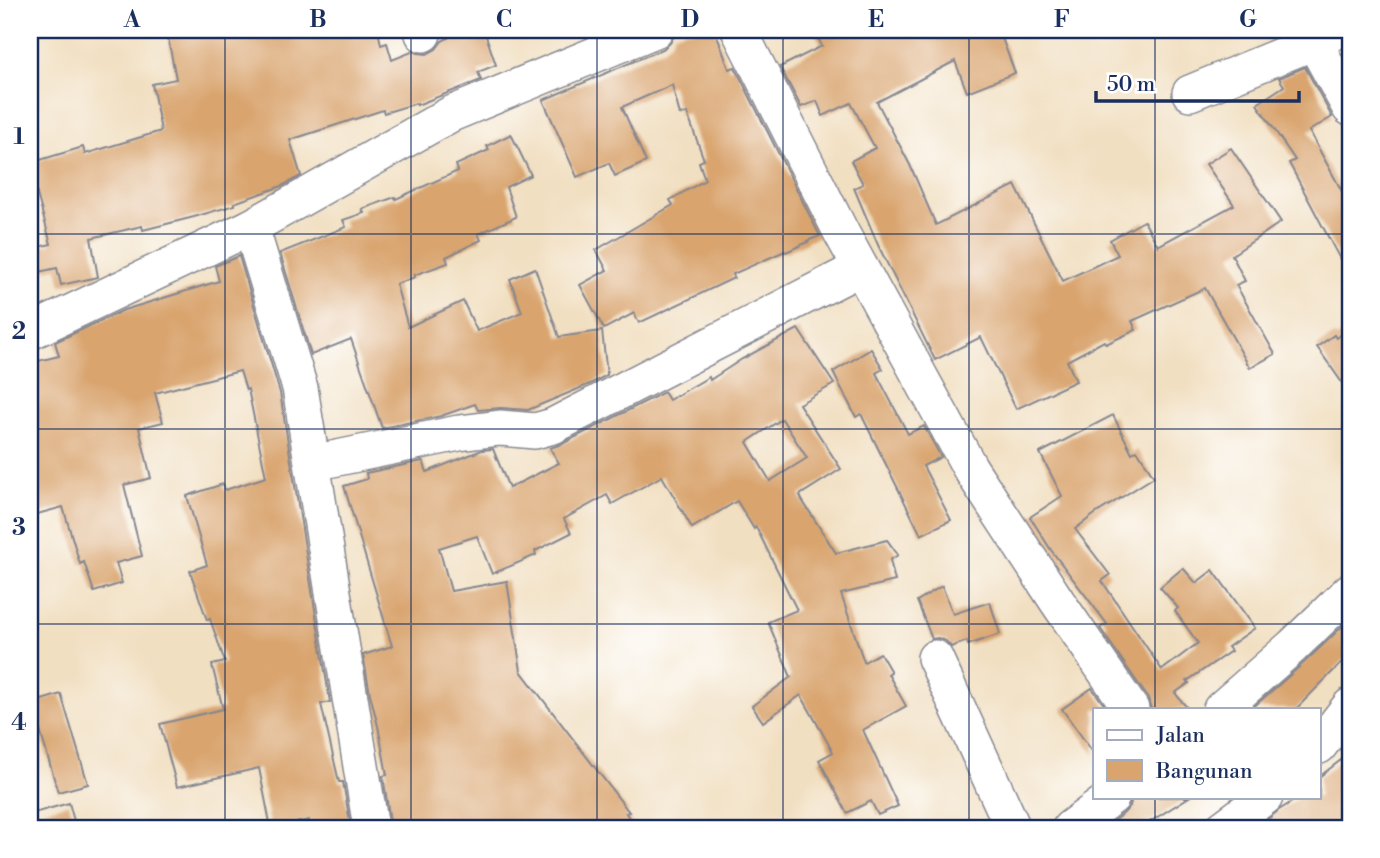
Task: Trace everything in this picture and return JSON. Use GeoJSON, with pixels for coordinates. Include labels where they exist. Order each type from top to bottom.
{"type":"FeatureCollection","features":[{"type":"Feature","properties":{"kind":"street"},"geometry":{"type":"LineString","coordinates":[[30,332],[251,227],[451,114],[655,30]]}},
{"type":"Feature","properties":{"kind":"street"},"geometry":{"type":"LineString","coordinates":[[739,30],[860,268],[970,468],[1130,708]]}},
{"type":"Feature","properties":{"kind":"street"},"geometry":{"type":"LineString","coordinates":[[1190,93],[1326,36],[1350,108]]}},
{"type":"Feature","properties":{"kind":"street"},"geometry":{"type":"LineString","coordinates":[[251,227],[300,388],[371,828]]}},
{"type":"Feature","properties":{"kind":"street"},"geometry":{"type":"LineString","coordinates":[[313,463],[459,433],[500,428],[534,431],[553,426],[860,268]]}},
{"type":"Feature","properties":{"kind":"street"},"geometry":{"type":"LineString","coordinates":[[1221,708],[1293,646],[1350,591]]}},
{"type":"Feature","properties":{"kind":"street"},"geometry":{"type":"LineString","coordinates":[[935,658],[1013,828]]}},
{"type":"Feature","properties":{"kind":"street"},"geometry":{"type":"LineString","coordinates":[[1320,745],[1350,706]]}},
{"type":"Feature","properties":{"kind":"street"},"geometry":{"type":"LineString","coordinates":[[1070,828],[1111,798]]}},
{"type":"Feature","properties":{"kind":"street"},"geometry":{"type":"LineString","coordinates":[[1225,828],[1264,798]]}},
{"type":"Feature","properties":{"kind":"building"},"geometry":{"type":"Polygon","coordinates":[[[378,30],[381,45],[387,43],[392,60],[414,51],[427,54],[436,49],[448,38],[446,30],[484,30],[496,65],[478,72],[481,80],[417,105],[384,113],[383,110],[290,140],[301,176],[282,186],[234,203],[235,205],[194,217],[143,230],[142,226],[91,238],[98,277],[61,285],[57,268],[30,274],[30,249],[51,244],[30,163],[83,147],[85,154],[161,131],[152,84],[176,79],[167,32],[378,30]]]}},
{"type":"Feature","properties":{"kind":"building"},"geometry":{"type":"Polygon","coordinates":[[[686,30],[715,30],[729,69],[735,67],[820,236],[733,274],[734,278],[639,323],[634,313],[604,329],[580,285],[607,270],[596,250],[673,205],[670,200],[705,180],[699,162],[704,160],[687,113],[680,115],[672,85],[622,107],[646,162],[615,176],[609,163],[577,177],[543,100],[663,49],[675,34],[686,30]]]}},
{"type":"Feature","properties":{"kind":"building"},"geometry":{"type":"Polygon","coordinates":[[[814,30],[999,30],[1015,73],[967,92],[955,61],[877,102],[910,165],[936,225],[1015,185],[1063,281],[1118,255],[1110,240],[1144,221],[1158,246],[1234,205],[1206,164],[1231,148],[1281,222],[1232,255],[1245,281],[1236,285],[1275,354],[1250,368],[1205,288],[1132,321],[1136,330],[1106,344],[1104,341],[1067,361],[1076,381],[1016,409],[981,337],[935,360],[878,245],[854,188],[863,184],[851,161],[875,148],[851,103],[823,116],[817,101],[801,107],[780,67],[822,46],[814,30]]]}},
{"type":"Feature","properties":{"kind":"building"},"geometry":{"type":"Polygon","coordinates":[[[1305,67],[1332,117],[1309,131],[1350,206],[1350,278],[1289,163],[1295,160],[1257,104],[1284,86],[1279,78],[1305,67]]]}},
{"type":"Feature","properties":{"kind":"building"},"geometry":{"type":"Polygon","coordinates":[[[511,134],[531,175],[506,187],[516,217],[478,234],[481,240],[446,257],[448,263],[396,284],[408,327],[463,301],[477,331],[522,312],[510,279],[535,268],[559,337],[602,331],[607,375],[528,410],[478,410],[475,404],[441,416],[382,428],[351,339],[311,355],[280,253],[346,227],[343,220],[364,213],[362,209],[395,197],[396,199],[458,171],[456,165],[489,150],[487,146],[511,134]]]}},
{"type":"Feature","properties":{"kind":"building"},"geometry":{"type":"Polygon","coordinates":[[[239,256],[280,393],[330,702],[321,704],[339,782],[343,782],[351,828],[310,828],[309,820],[271,828],[259,768],[177,787],[160,724],[223,709],[212,665],[225,662],[190,571],[207,565],[187,496],[223,484],[225,490],[266,477],[248,389],[246,390],[240,371],[155,393],[163,422],[139,428],[151,478],[124,485],[142,556],[116,563],[122,583],[94,592],[84,562],[80,564],[63,507],[30,516],[30,363],[59,356],[55,342],[124,310],[219,281],[215,266],[239,256]]]}},
{"type":"Feature","properties":{"kind":"building"},"geometry":{"type":"Polygon","coordinates":[[[1350,327],[1350,394],[1317,347],[1334,335],[1336,338],[1350,327]]]}},
{"type":"Feature","properties":{"kind":"building"},"geometry":{"type":"Polygon","coordinates":[[[798,329],[834,384],[799,404],[841,469],[800,495],[802,500],[836,553],[887,540],[898,555],[890,560],[895,581],[841,594],[864,662],[880,653],[906,706],[863,730],[898,806],[878,815],[871,801],[847,813],[819,760],[833,752],[801,695],[763,722],[752,706],[791,677],[768,622],[797,610],[756,527],[754,529],[737,501],[692,528],[662,476],[612,504],[607,495],[564,519],[571,533],[535,551],[536,555],[492,574],[477,536],[439,548],[451,591],[507,581],[521,671],[629,812],[626,813],[635,828],[391,828],[383,776],[387,775],[363,655],[392,646],[344,486],[367,479],[366,473],[423,461],[427,472],[482,450],[493,449],[509,488],[559,463],[550,448],[664,392],[669,400],[709,377],[710,380],[742,359],[798,329]],[[782,419],[747,442],[770,481],[807,458],[782,419]]]}},
{"type":"Feature","properties":{"kind":"building"},"geometry":{"type":"Polygon","coordinates":[[[871,349],[883,369],[876,373],[908,434],[924,426],[941,457],[923,466],[951,520],[921,535],[861,414],[856,417],[833,372],[871,349]]]}},
{"type":"Feature","properties":{"kind":"building"},"geometry":{"type":"Polygon","coordinates":[[[1113,415],[1132,453],[1137,450],[1154,477],[1075,529],[1110,575],[1102,581],[1162,670],[1198,643],[1175,611],[1178,608],[1160,587],[1183,568],[1196,583],[1213,570],[1255,628],[1228,647],[1231,651],[1187,681],[1189,683],[1175,693],[1187,708],[1151,708],[1148,698],[1100,628],[1107,624],[1051,550],[1030,517],[1062,496],[1040,453],[1113,415]]]}},
{"type":"Feature","properties":{"kind":"building"},"geometry":{"type":"Polygon","coordinates":[[[942,586],[953,614],[990,602],[1000,634],[968,645],[967,641],[951,647],[946,641],[932,639],[917,601],[942,586]]]}},
{"type":"Feature","properties":{"kind":"building"},"geometry":{"type":"Polygon","coordinates":[[[1350,619],[1350,654],[1297,708],[1252,708],[1350,619]]]}},
{"type":"Feature","properties":{"kind":"building"},"geometry":{"type":"Polygon","coordinates":[[[1092,688],[1106,708],[1093,708],[1093,752],[1062,709],[1092,688]]]}},
{"type":"Feature","properties":{"kind":"building"},"geometry":{"type":"Polygon","coordinates":[[[61,694],[88,784],[58,792],[32,703],[61,694]]]}},
{"type":"Feature","properties":{"kind":"building"},"geometry":{"type":"Polygon","coordinates":[[[1341,760],[1350,772],[1350,828],[1257,828],[1298,798],[1320,798],[1320,776],[1341,760]]]}},
{"type":"Feature","properties":{"kind":"building"},"geometry":{"type":"Polygon","coordinates":[[[1132,798],[1187,798],[1140,828],[1104,828],[1130,806],[1132,798]]]}},
{"type":"Feature","properties":{"kind":"building"},"geometry":{"type":"Polygon","coordinates":[[[69,803],[76,828],[30,828],[30,814],[69,803]]]}}]}
